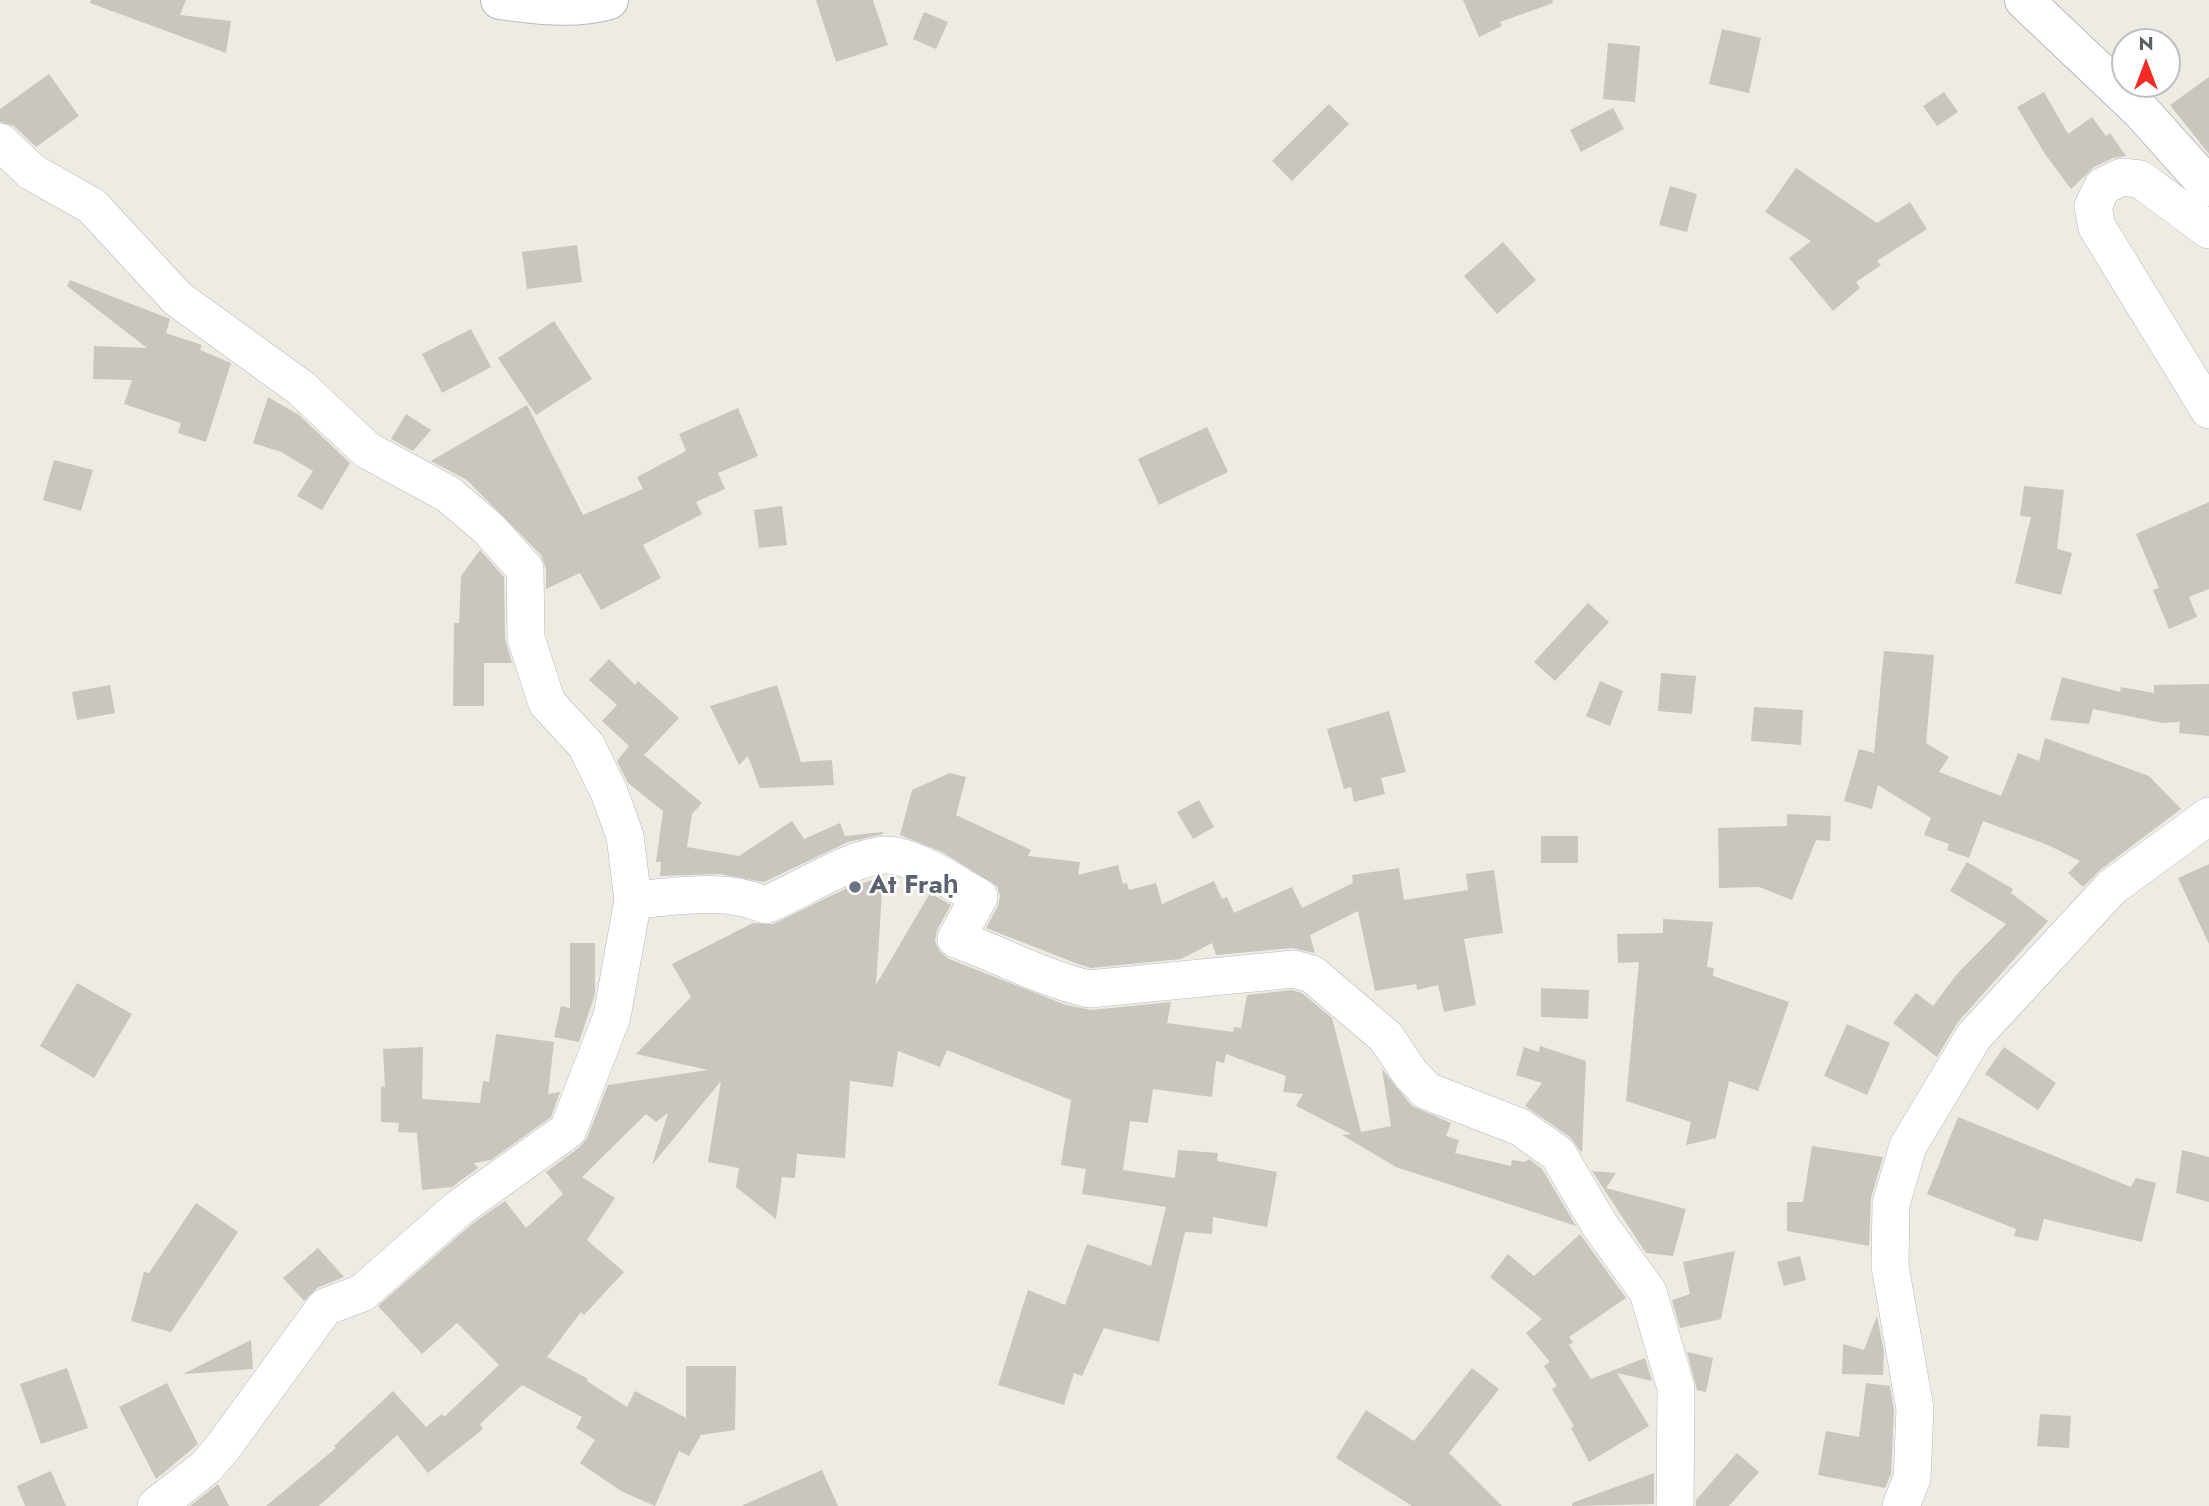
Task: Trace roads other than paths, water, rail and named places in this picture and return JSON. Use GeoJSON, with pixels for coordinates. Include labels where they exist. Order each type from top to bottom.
{"type":"FeatureCollection","features":[{"type":"Feature","properties":{"kind":"main road"},"geometry":{"type":"LineString","coordinates":[[500,0],[533,5],[597,4],[609,0]]}},
{"type":"Feature","properties":{"kind":"main road"},"geometry":{"type":"LineString","coordinates":[[2024,0],[2141,111],[2209,187]]}},
{"type":"Feature","properties":{"kind":"street"},"geometry":{"type":"LineString","coordinates":[[0,142],[32,172],[92,206],[178,299],[301,388],[367,450],[448,494],[488,528],[525,569],[526,638],[530,651],[547,703],[586,745],[610,792],[625,836],[633,900],[612,1016],[569,1130],[459,1208],[362,1293],[325,1307],[223,1447],[206,1467],[156,1506]]}},
{"type":"Feature","properties":{"kind":"street"},"geometry":{"type":"LineString","coordinates":[[2209,230],[2140,179],[2122,177],[2103,186],[2093,206],[2097,227],[2209,410]]}},
{"type":"Feature","properties":{"kind":"street"},"geometry":{"type":"LineString","coordinates":[[1901,1506],[1912,1478],[1915,1409],[1890,1266],[1891,1204],[1908,1146],[1974,1036],[2112,887],[2209,816]]}},
{"type":"Feature","properties":{"kind":"street"},"geometry":{"type":"LineString","coordinates":[[633,900],[729,894],[745,896],[765,905],[855,862],[887,855],[922,866],[979,897],[956,939],[1001,954],[1041,975],[1074,985],[1089,989],[1294,969],[1312,975],[1386,1037],[1410,1073],[1427,1090],[1520,1127],[1558,1154],[1599,1224],[1648,1292],[1676,1388],[1675,1506]]}},
{"type":"Feature","properties":{"kind":"place","name":"At Fraḥ"},"geometry":{"type":"Point","coordinates":[855,887]}}]}
